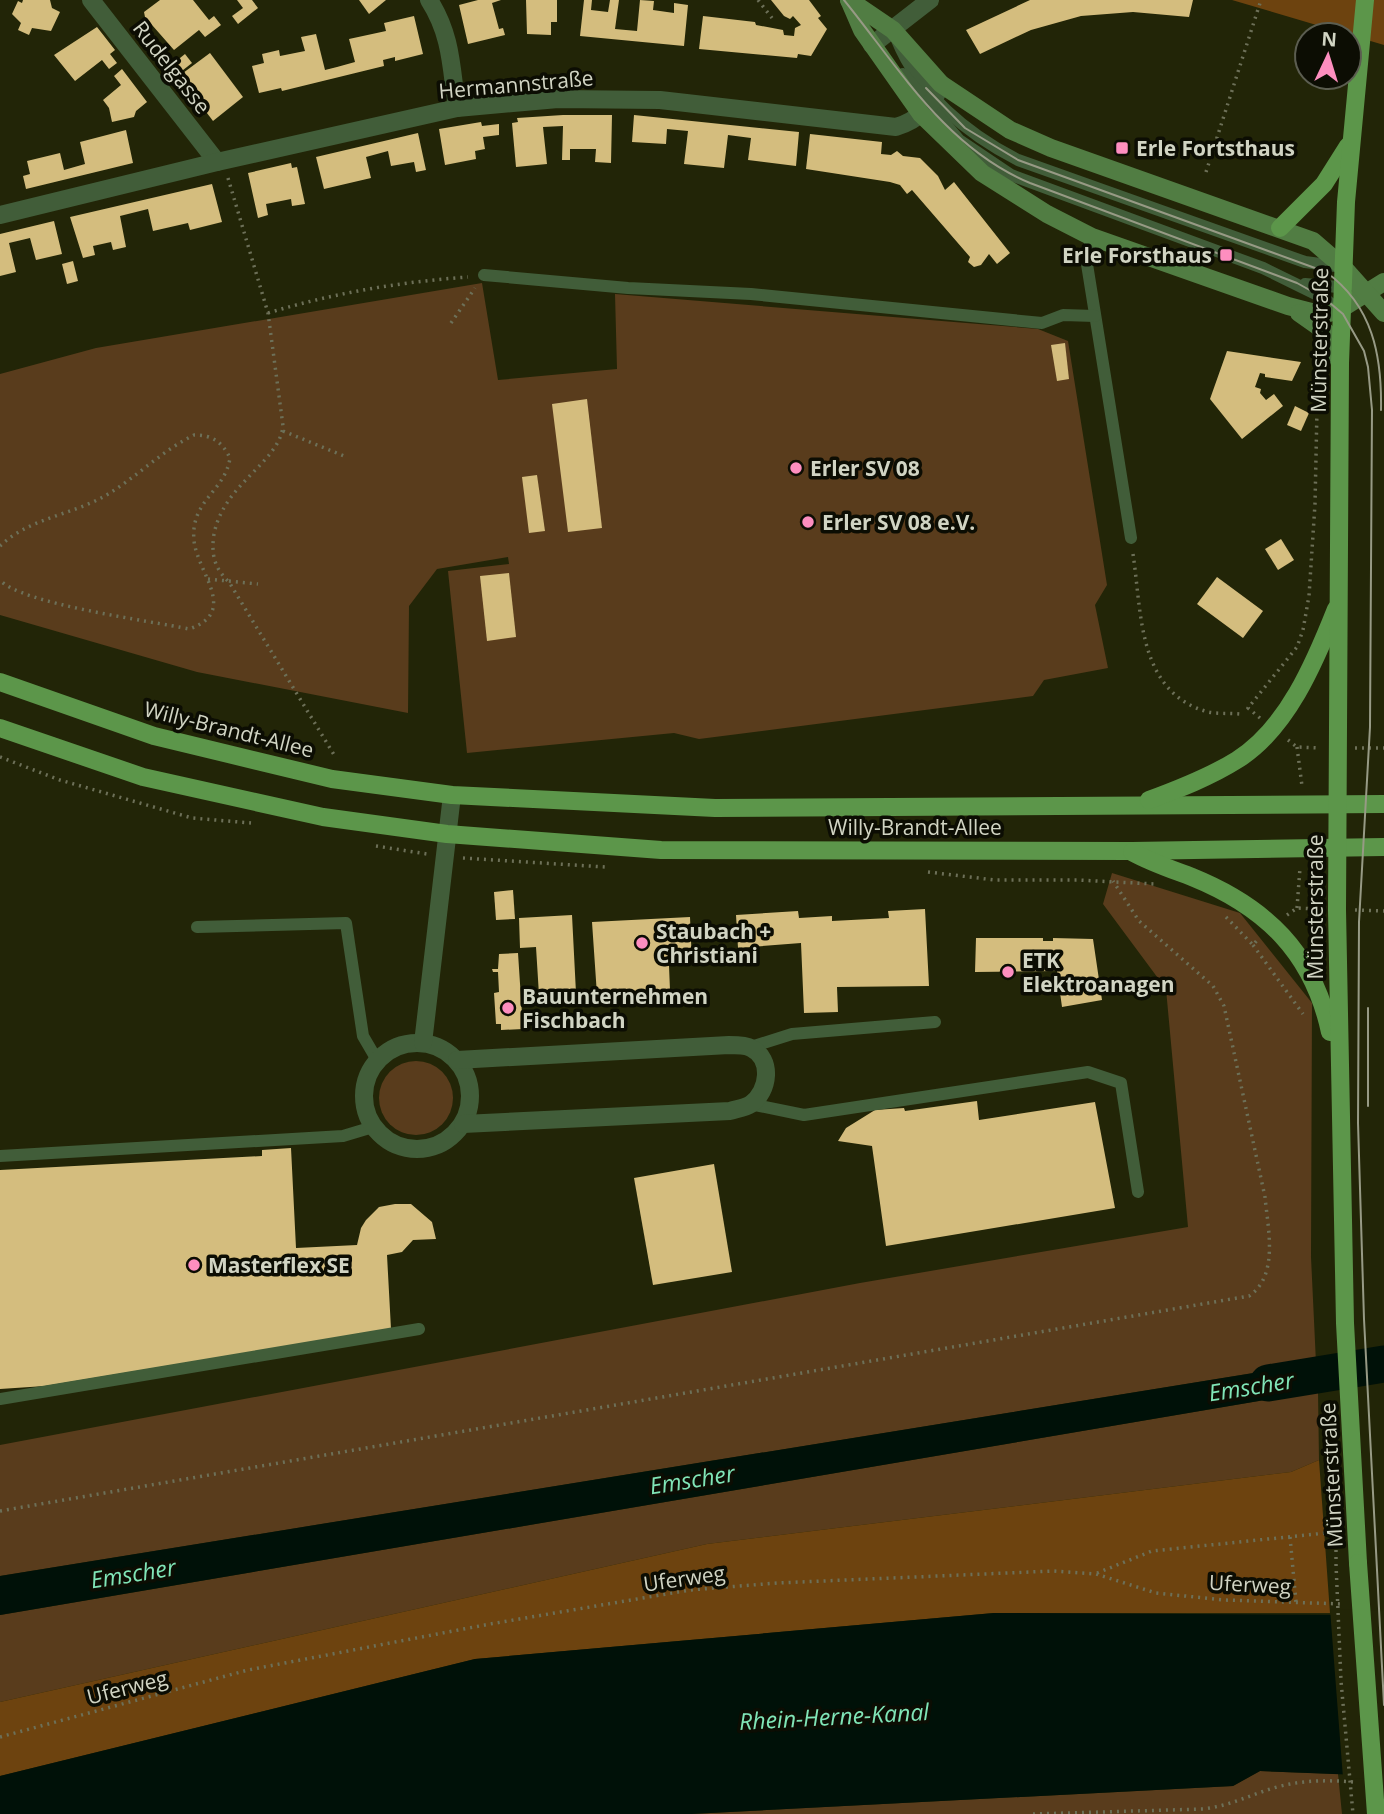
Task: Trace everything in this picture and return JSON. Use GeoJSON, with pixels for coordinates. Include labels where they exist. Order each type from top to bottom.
{"type":"FeatureCollection","features":[{"type":"Feature","properties":{"kind":"main road"},"geometry":{"type":"LineString","coordinates":[[849,0],[893,30],[932,101],[982,173],[1029,205],[1091,237],[1287,306],[1323,315],[1342,310],[1374,287]]}},
{"type":"Feature","properties":{"kind":"main road"},"geometry":{"type":"LineString","coordinates":[[849,0],[872,45],[932,101],[1051,148],[1313,241],[1343,267],[1374,287],[1384,313]]}},
{"type":"Feature","properties":{"kind":"main road","name":"Münsterstraße"},"geometry":{"type":"LineString","coordinates":[[1366,0],[1352,140],[1343,267],[1340,363],[1338,1066],[1345,1323],[1358,1563],[1376,1814]]}},
{"type":"Feature","properties":{"kind":"main road"},"geometry":{"type":"LineString","coordinates":[[1280,228],[1331,176],[1352,140]]}},
{"type":"Feature","properties":{"kind":"main road"},"geometry":{"type":"LineString","coordinates":[[1287,306],[1326,332],[1340,363]]}},
{"type":"Feature","properties":{"kind":"main road"},"geometry":{"type":"LineString","coordinates":[[1138,804],[1186,787],[1239,760],[1273,728],[1316,656],[1340,600]]}},
{"type":"Feature","properties":{"kind":"main road","name":"Willy-Brandt-Allee"},"geometry":{"type":"LineString","coordinates":[[0,682],[154,736],[332,779],[452,795],[715,808],[1384,804]]}},
{"type":"Feature","properties":{"kind":"main road","name":"Willy-Brandt-Allee"},"geometry":{"type":"LineString","coordinates":[[0,728],[144,776],[323,817],[447,834],[661,850],[1132,851],[1384,847]]}},
{"type":"Feature","properties":{"kind":"main road"},"geometry":{"type":"LineString","coordinates":[[1132,851],[1159,867],[1191,877],[1246,904],[1272,924],[1303,961],[1323,1001],[1338,1066]]}},
{"type":"Feature","properties":{"kind":"street","name":"Rudelgasse"},"geometry":{"type":"LineString","coordinates":[[92,0],[217,162]]}},
{"type":"Feature","properties":{"kind":"street"},"geometry":{"type":"LineString","coordinates":[[429,0],[441,19],[454,62],[457,108]]}},
{"type":"Feature","properties":{"kind":"street"},"geometry":{"type":"LineString","coordinates":[[872,45],[930,0]]}},
{"type":"Feature","properties":{"kind":"street","name":"Hermannstraße"},"geometry":{"type":"LineString","coordinates":[[0,215],[217,162],[457,108],[558,99],[660,100],[896,127],[912,122],[932,101]]}},
{"type":"Feature","properties":{"kind":"street"},"geometry":{"type":"LineString","coordinates":[[423,1043],[452,795]]}},
{"type":"Feature","properties":{"kind":"street"},"geometry":{"type":"LineString","coordinates":[[408,1043],[423,1043],[444,1049],[457,1060],[468,1084],[470,1100],[463,1124],[447,1142],[416,1150],[399,1147],[384,1139],[373,1126],[366,1110],[364,1093],[368,1076],[377,1060],[391,1049],[408,1043]]}},
{"type":"Feature","properties":{"kind":"street"},"geometry":{"type":"LineString","coordinates":[[457,1060],[730,1045],[751,1047],[762,1058],[767,1076],[762,1092],[750,1104],[730,1111],[463,1124]]}},
{"type":"Feature","properties":{"kind":"lane"},"geometry":{"type":"LineString","coordinates":[[932,101],[965,128],[1018,160],[1305,262],[1343,267]]}},
{"type":"Feature","properties":{"kind":"lane"},"geometry":{"type":"LineString","coordinates":[[932,101],[959,140],[1011,175],[1297,283],[1342,310]]}},
{"type":"Feature","properties":{"kind":"lane"},"geometry":{"type":"LineString","coordinates":[[1029,205],[1016,188],[1011,175],[1013,163],[1051,148]]}},
{"type":"Feature","properties":{"kind":"lane"},"geometry":{"type":"LineString","coordinates":[[1259,246],[1272,239],[1280,228]]}},
{"type":"Feature","properties":{"kind":"lane"},"geometry":{"type":"LineString","coordinates":[[1091,237],[1086,258],[1131,538]]}},
{"type":"Feature","properties":{"kind":"lane"},"geometry":{"type":"LineString","coordinates":[[484,275],[628,288],[751,294],[1041,323],[1063,315],[1095,316]]}},
{"type":"Feature","properties":{"kind":"lane"},"geometry":{"type":"LineString","coordinates":[[1297,283],[1343,289],[1374,287]]}},
{"type":"Feature","properties":{"kind":"lane"},"geometry":{"type":"LineString","coordinates":[[197,927],[345,923],[363,1036],[377,1060]]}},
{"type":"Feature","properties":{"kind":"lane"},"geometry":{"type":"LineString","coordinates":[[751,1047],[792,1034],[935,1022]]}},
{"type":"Feature","properties":{"kind":"lane"},"geometry":{"type":"LineString","coordinates":[[750,1104],[804,1115],[1088,1072],[1121,1083],[1138,1192]]}},
{"type":"Feature","properties":{"kind":"lane"},"geometry":{"type":"LineString","coordinates":[[0,1156],[343,1136],[373,1126]]}},
{"type":"Feature","properties":{"kind":"lane"},"geometry":{"type":"LineString","coordinates":[[0,1399],[419,1329]]}},
{"type":"Feature","properties":{"kind":"path"},"geometry":{"type":"LineString","coordinates":[[758,0],[772,18]]}},
{"type":"Feature","properties":{"kind":"path"},"geometry":{"type":"LineString","coordinates":[[1206,172],[1261,0]]}},
{"type":"Feature","properties":{"kind":"path"},"geometry":{"type":"LineString","coordinates":[[217,162],[231,182],[268,313],[283,431],[281,441],[228,498],[217,520],[213,543],[215,569],[229,582],[336,758]]}},
{"type":"Feature","properties":{"kind":"path"},"geometry":{"type":"LineString","coordinates":[[268,313],[321,297],[383,285],[484,275]]}},
{"type":"Feature","properties":{"kind":"path"},"geometry":{"type":"LineString","coordinates":[[451,323],[484,275]]}},
{"type":"Feature","properties":{"kind":"path"},"geometry":{"type":"LineString","coordinates":[[1248,708],[1297,647],[1303,629],[1309,596],[1315,504],[1318,360]]}},
{"type":"Feature","properties":{"kind":"path"},"geometry":{"type":"LineString","coordinates":[[283,431],[344,456]]}},
{"type":"Feature","properties":{"kind":"path"},"geometry":{"type":"LineString","coordinates":[[0,546],[37,522],[70,513],[104,496],[184,439],[205,435],[222,442],[230,458],[224,478],[205,498],[196,517],[194,542],[214,596],[212,612],[205,623],[189,629],[23,595],[8,589],[0,580]]}},
{"type":"Feature","properties":{"kind":"path"},"geometry":{"type":"LineString","coordinates":[[1131,538],[1144,639],[1158,679],[1173,694],[1193,707],[1211,713],[1240,714]]}},
{"type":"Feature","properties":{"kind":"path"},"geometry":{"type":"LineString","coordinates":[[208,579],[258,584]]}},
{"type":"Feature","properties":{"kind":"path"},"geometry":{"type":"LineString","coordinates":[[0,1511],[1249,1296],[1262,1285],[1266,1274],[1268,1229],[1265,1197],[1224,1006],[1213,986],[1139,921],[1113,881]]}},
{"type":"Feature","properties":{"kind":"path"},"geometry":{"type":"LineString","coordinates":[[1253,945],[1302,1011],[1307,1022]]}},
{"type":"Feature","properties":{"kind":"path"},"geometry":{"type":"LineString","coordinates":[[1096,1574],[1137,1554],[1152,1551],[1336,1532]]}},
{"type":"Feature","properties":{"kind":"path"},"geometry":{"type":"LineString","coordinates":[[1290,1537],[1296,1602]]}},
{"type":"Feature","properties":{"kind":"path"},"geometry":{"type":"LineString","coordinates":[[1336,1564],[1341,1681],[1353,1814]]}},
{"type":"Feature","properties":{"kind":"path","name":"Uferweg"},"geometry":{"type":"LineString","coordinates":[[0,1737],[248,1670],[477,1626],[690,1590],[1011,1571],[1096,1574],[1156,1593],[1348,1604]]}},
{"type":"Feature","properties":{"kind":"path"},"geometry":{"type":"LineString","coordinates":[[1033,1814],[1223,1807],[1278,1787],[1320,1779],[1358,1782]]}},
{"type":"Feature","properties":{"kind":"path"},"geometry":{"type":"LineString","coordinates":[[1216,1814],[1223,1807]]}},
{"type":"Feature","properties":{"kind":"shaded area"},"geometry":{"type":"Polygon","coordinates":[[[1232,0],[1384,0],[1384,45],[1363,39],[1363,21],[1303,21],[1232,0]]]}},
{"type":"Feature","properties":{"kind":"shaded area"},"geometry":{"type":"Polygon","coordinates":[[[482,283],[498,380],[617,369],[615,294],[1038,329],[1068,341],[1107,585],[1095,605],[1108,668],[1044,680],[1033,696],[699,739],[674,733],[467,753],[448,571],[509,564],[508,557],[437,569],[409,606],[408,713],[197,672],[0,615],[0,374],[96,348],[482,283]]]}},
{"type":"Feature","properties":{"kind":"shaded area"},"geometry":{"type":"Polygon","coordinates":[[[1112,873],[1240,913],[1312,1003],[1311,1257],[1316,1363],[0,1576],[0,1445],[860,1283],[1188,1227],[1166,989],[1103,904],[1112,873]]]}},
{"type":"Feature","properties":{"kind":"shaded area"},"geometry":{"type":"Polygon","coordinates":[[[416,1061],[437,1067],[447,1077],[453,1098],[447,1119],[437,1129],[416,1135],[395,1129],[385,1119],[379,1098],[385,1077],[395,1067],[416,1061]]]}},
{"type":"Feature","properties":{"kind":"shaded area"},"geometry":{"type":"Polygon","coordinates":[[[1318,1391],[1319,1460],[1291,1472],[707,1544],[0,1702],[0,1615],[1318,1391]]]}},
{"type":"Feature","properties":{"kind":"shaded area"},"geometry":{"type":"Polygon","coordinates":[[[1319,1460],[1330,1613],[994,1613],[475,1659],[0,1776],[0,1702],[707,1544],[1291,1472],[1319,1460]]]}},
{"type":"Feature","properties":{"kind":"shaded area"},"geometry":{"type":"Polygon","coordinates":[[[1260,1771],[1338,1774],[1342,1814],[691,1814],[1233,1786],[1260,1771]]]}},
{"type":"Feature","properties":{"kind":"water"},"geometry":{"type":"Polygon","coordinates":[[[1316,1363],[1318,1391],[0,1615],[0,1576],[1316,1363]]]}},
{"type":"Feature","properties":{"kind":"water","name":"Rhein-Herne-Kanal"},"geometry":{"type":"Polygon","coordinates":[[[994,1613],[1384,1615],[1384,1776],[1260,1771],[1233,1786],[691,1814],[0,1814],[0,1776],[475,1659],[994,1613]]]}},
{"type":"Feature","properties":{"kind":"pier"},"geometry":{"type":"Polygon","coordinates":[[[1330,1609],[1384,1611],[1384,1780],[1343,1778],[1330,1609]]]}},
{"type":"Feature","properties":{"kind":"building"},"geometry":{"type":"Polygon","coordinates":[[[23,0],[50,0],[52,8],[60,12],[51,31],[32,28],[29,35],[18,30],[21,23],[12,14],[18,1],[22,3],[23,0]]]}},
{"type":"Feature","properties":{"kind":"building"},"geometry":{"type":"Polygon","coordinates":[[[160,0],[193,0],[209,20],[214,16],[221,25],[205,37],[199,30],[174,50],[145,17],[144,12],[160,0]]]}},
{"type":"Feature","properties":{"kind":"building"},"geometry":{"type":"Polygon","coordinates":[[[237,0],[252,0],[258,8],[238,24],[232,16],[243,8],[237,0]]]}},
{"type":"Feature","properties":{"kind":"building"},"geometry":{"type":"Polygon","coordinates":[[[359,0],[386,0],[369,14],[359,0]]]}},
{"type":"Feature","properties":{"kind":"building"},"geometry":{"type":"Polygon","coordinates":[[[478,0],[501,0],[492,3],[499,29],[503,28],[505,35],[468,44],[459,5],[478,0]]]}},
{"type":"Feature","properties":{"kind":"building"},"geometry":{"type":"Polygon","coordinates":[[[526,0],[557,0],[557,22],[551,22],[551,35],[527,34],[526,0]]]}},
{"type":"Feature","properties":{"kind":"building"},"geometry":{"type":"Polygon","coordinates":[[[584,0],[592,0],[591,10],[608,12],[610,0],[619,0],[615,29],[637,31],[640,0],[654,1],[653,10],[674,13],[674,3],[688,5],[684,46],[580,36],[584,0]]]}},
{"type":"Feature","properties":{"kind":"building"},"geometry":{"type":"Polygon","coordinates":[[[771,0],[809,0],[821,16],[818,18],[827,29],[811,56],[798,54],[797,58],[699,49],[703,16],[755,22],[756,25],[783,30],[784,35],[794,36],[795,28],[801,25],[793,16],[790,19],[784,16],[771,0]]]}},
{"type":"Feature","properties":{"kind":"building"},"geometry":{"type":"Polygon","coordinates":[[[1030,0],[1193,0],[1189,17],[1133,12],[1081,16],[1031,30],[980,54],[966,30],[1030,0]]]}},
{"type":"Feature","properties":{"kind":"building"},"geometry":{"type":"Polygon","coordinates":[[[414,16],[423,54],[395,61],[395,57],[383,60],[384,66],[282,91],[281,88],[259,93],[252,66],[264,63],[262,54],[279,50],[280,56],[305,51],[301,37],[316,34],[325,70],[337,67],[355,62],[349,39],[386,31],[384,23],[414,16]]]}},
{"type":"Feature","properties":{"kind":"building"},"geometry":{"type":"Polygon","coordinates":[[[97,27],[115,50],[110,54],[117,63],[109,69],[102,60],[75,81],[54,55],[97,27]]]}},
{"type":"Feature","properties":{"kind":"building"},"geometry":{"type":"Polygon","coordinates":[[[210,53],[243,97],[213,121],[179,76],[210,53]]]}},
{"type":"Feature","properties":{"kind":"building"},"geometry":{"type":"Polygon","coordinates":[[[185,54],[192,63],[178,74],[170,66],[185,54]]]}},
{"type":"Feature","properties":{"kind":"building"},"geometry":{"type":"Polygon","coordinates":[[[122,69],[147,102],[136,111],[134,117],[112,122],[109,108],[103,100],[121,85],[114,76],[122,69]]]}},
{"type":"Feature","properties":{"kind":"building"},"geometry":{"type":"Polygon","coordinates":[[[612,115],[611,163],[595,162],[596,149],[570,149],[570,160],[562,160],[563,126],[543,127],[547,164],[516,167],[512,123],[518,122],[517,118],[612,115]]]}},
{"type":"Feature","properties":{"kind":"building"},"geometry":{"type":"Polygon","coordinates":[[[634,115],[799,132],[796,166],[748,160],[751,138],[728,135],[724,168],[684,164],[688,131],[667,129],[666,144],[632,142],[634,115]]]}},
{"type":"Feature","properties":{"kind":"building"},"geometry":{"type":"Polygon","coordinates":[[[481,122],[482,126],[499,124],[499,135],[483,137],[485,149],[475,151],[476,159],[445,165],[439,129],[481,122]]]}},
{"type":"Feature","properties":{"kind":"building"},"geometry":{"type":"Polygon","coordinates":[[[126,130],[133,163],[26,189],[23,176],[30,174],[27,161],[60,153],[64,170],[85,164],[80,142],[126,130]]]}},
{"type":"Feature","properties":{"kind":"building"},"geometry":{"type":"Polygon","coordinates":[[[418,133],[426,170],[416,172],[414,162],[391,166],[388,151],[366,157],[371,178],[324,189],[316,157],[418,133]]]}},
{"type":"Feature","properties":{"kind":"building"},"geometry":{"type":"Polygon","coordinates":[[[810,134],[882,142],[881,154],[891,155],[897,151],[903,156],[920,158],[938,176],[945,190],[954,182],[1010,253],[997,264],[989,254],[981,265],[974,267],[968,262],[970,257],[912,190],[907,194],[900,185],[890,182],[806,169],[810,134]]]}},
{"type":"Feature","properties":{"kind":"building"},"geometry":{"type":"Polygon","coordinates":[[[291,163],[292,168],[297,167],[305,204],[292,206],[291,199],[266,204],[268,215],[258,218],[248,173],[291,163]]]}},
{"type":"Feature","properties":{"kind":"building"},"geometry":{"type":"Polygon","coordinates":[[[212,184],[222,222],[190,230],[188,223],[153,231],[148,209],[120,216],[126,247],[113,250],[111,242],[93,246],[95,255],[83,258],[70,217],[212,184]]]}},
{"type":"Feature","properties":{"kind":"building"},"geometry":{"type":"Polygon","coordinates":[[[54,221],[62,254],[36,260],[30,238],[9,243],[16,272],[0,276],[0,234],[54,221]]]}},
{"type":"Feature","properties":{"kind":"building"},"geometry":{"type":"Polygon","coordinates":[[[73,261],[78,281],[67,284],[62,264],[73,261]]]}},
{"type":"Feature","properties":{"kind":"building"},"geometry":{"type":"Polygon","coordinates":[[[1065,343],[1069,379],[1057,381],[1051,345],[1065,343]]]}},
{"type":"Feature","properties":{"kind":"building"},"geometry":{"type":"Polygon","coordinates":[[[1227,351],[1301,362],[1292,381],[1265,377],[1265,374],[1260,373],[1255,387],[1261,389],[1260,393],[1266,400],[1274,394],[1283,406],[1242,439],[1210,399],[1227,351]]]}},
{"type":"Feature","properties":{"kind":"building"},"geometry":{"type":"Polygon","coordinates":[[[587,399],[602,528],[568,532],[552,404],[587,399]]]}},
{"type":"Feature","properties":{"kind":"building"},"geometry":{"type":"Polygon","coordinates":[[[1295,406],[1309,413],[1301,431],[1287,425],[1295,406]]]}},
{"type":"Feature","properties":{"kind":"building"},"geometry":{"type":"Polygon","coordinates":[[[537,475],[545,531],[529,533],[522,477],[537,475]]]}},
{"type":"Feature","properties":{"kind":"building"},"geometry":{"type":"Polygon","coordinates":[[[1281,539],[1294,560],[1278,570],[1265,549],[1281,539]]]}},
{"type":"Feature","properties":{"kind":"building"},"geometry":{"type":"Polygon","coordinates":[[[509,573],[516,637],[487,641],[480,576],[509,573]]]}},
{"type":"Feature","properties":{"kind":"building"},"geometry":{"type":"Polygon","coordinates":[[[1217,577],[1263,611],[1243,638],[1197,604],[1217,577]]]}},
{"type":"Feature","properties":{"kind":"building"},"geometry":{"type":"Polygon","coordinates":[[[513,890],[515,919],[496,920],[494,892],[513,890]]]}},
{"type":"Feature","properties":{"kind":"building"},"geometry":{"type":"Polygon","coordinates":[[[925,909],[929,986],[837,987],[838,1012],[804,1013],[801,943],[738,948],[736,915],[798,911],[799,918],[832,916],[832,921],[889,918],[888,911],[925,909]]]}},
{"type":"Feature","properties":{"kind":"building"},"geometry":{"type":"Polygon","coordinates":[[[572,915],[576,993],[539,995],[536,947],[520,948],[519,918],[572,915]]]}},
{"type":"Feature","properties":{"kind":"building","name":"Staubach + Christiani"},"geometry":{"type":"Polygon","coordinates":[[[690,917],[692,964],[669,966],[670,990],[597,995],[592,922],[690,917]]]}},
{"type":"Feature","properties":{"kind":"building","name":"ETK Elektroanagen"},"geometry":{"type":"Polygon","coordinates":[[[976,938],[1043,938],[1043,941],[1053,941],[1053,938],[1093,939],[1102,1000],[1062,1007],[1057,971],[975,972],[976,938]]]}},
{"type":"Feature","properties":{"kind":"building","name":"Bauunternehmen Fischbach"},"geometry":{"type":"Polygon","coordinates":[[[518,953],[523,1029],[501,1030],[501,1024],[496,1024],[494,993],[499,992],[498,972],[493,972],[492,969],[498,969],[499,954],[518,953]]]}},
{"type":"Feature","properties":{"kind":"building"},"geometry":{"type":"Polygon","coordinates":[[[977,1101],[979,1120],[1095,1102],[1115,1208],[886,1246],[872,1146],[838,1141],[846,1128],[875,1110],[904,1108],[905,1111],[977,1101]]]}},
{"type":"Feature","properties":{"kind":"building","name":"Masterflex SE"},"geometry":{"type":"Polygon","coordinates":[[[291,1148],[296,1248],[357,1245],[361,1228],[379,1207],[411,1204],[432,1222],[436,1239],[413,1240],[402,1252],[387,1255],[391,1329],[45,1386],[0,1389],[0,1170],[262,1156],[262,1150],[291,1148]]]}},
{"type":"Feature","properties":{"kind":"building"},"geometry":{"type":"Polygon","coordinates":[[[714,1164],[732,1272],[653,1285],[634,1178],[714,1164]]]}},
{"type":"Feature","properties":{"kind":"waterway","name":"Emscher"},"geometry":{"type":"LineString","coordinates":[[1268,1383],[1384,1364]]}},
{"type":"Feature","properties":{"kind":"tram line"},"geometry":{"type":"LineString","coordinates":[[844,0],[926,104],[973,149],[1000,168],[1030,183],[1297,283],[1324,298],[1343,314],[1364,351],[1372,410],[1370,727],[1359,922],[1358,1123],[1364,1319],[1384,1705]]}},
{"type":"Feature","properties":{"kind":"tram line"},"geometry":{"type":"LineString","coordinates":[[926,88],[965,128],[1018,160],[1326,272],[1355,300],[1372,334],[1379,370],[1381,410]]}},
{"type":"Feature","properties":{"kind":"tram line"},"geometry":{"type":"LineString","coordinates":[[1368,1008],[1368,1106]]}},
{"type":"Feature","properties":{"kind":"place","name":"Erle Fortsthaus"},"geometry":{"type":"Point","coordinates":[1122,148]}},
{"type":"Feature","properties":{"kind":"place","name":"Erle Forsthaus"},"geometry":{"type":"Point","coordinates":[1226,255]}},
{"type":"Feature","properties":{"kind":"place","name":"Erler SV 08"},"geometry":{"type":"Point","coordinates":[796,468]}},
{"type":"Feature","properties":{"kind":"place","name":"Erler SV 08 e.V."},"geometry":{"type":"Point","coordinates":[808,522]}},
{"type":"Feature","properties":{"kind":"place","name":"Staubach + Christiani"},"geometry":{"type":"Point","coordinates":[642,943]}},
{"type":"Feature","properties":{"kind":"place","name":"ETK Elektroanagen"},"geometry":{"type":"Point","coordinates":[1008,972]}},
{"type":"Feature","properties":{"kind":"place","name":"Bauunternehmen Fischbach"},"geometry":{"type":"Point","coordinates":[508,1008]}},
{"type":"Feature","properties":{"kind":"place","name":"Masterflex SE"},"geometry":{"type":"Point","coordinates":[194,1265]}}]}
